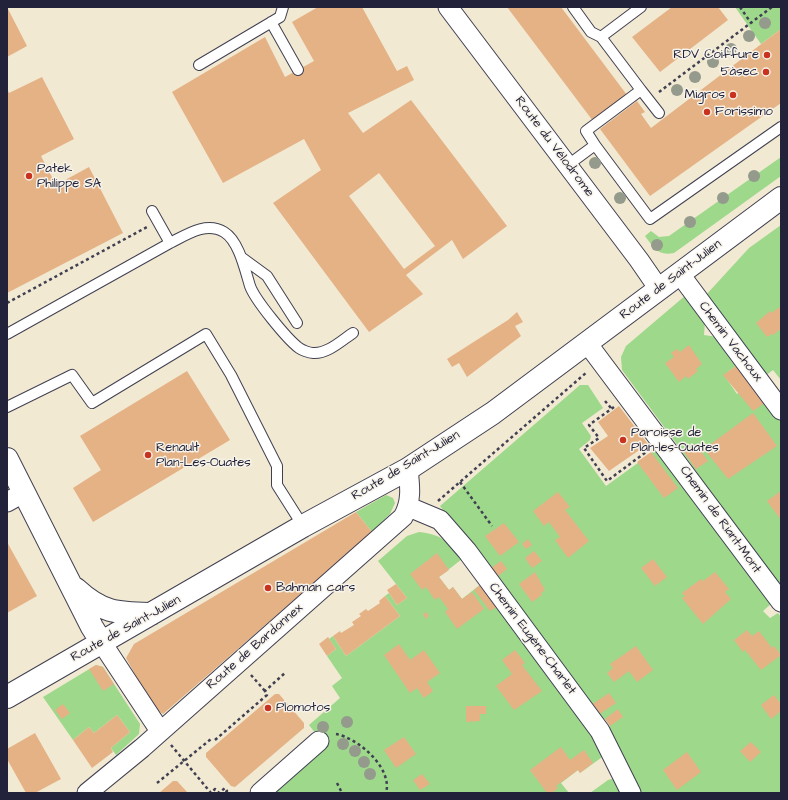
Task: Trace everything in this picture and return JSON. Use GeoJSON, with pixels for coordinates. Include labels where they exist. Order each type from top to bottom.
{"type":"FeatureCollection","features":[{"type":"Feature","properties":{"kind":"main road","name":"Route de Saint-Julien"},"geometry":{"type":"LineString","coordinates":[[7,697],[303,526],[408,469],[493,413],[781,198]]}},
{"type":"Feature","properties":{"kind":"main road"},"geometry":{"type":"LineString","coordinates":[[7,459],[15,497],[70,583],[102,643]]}},
{"type":"Feature","properties":{"kind":"main road"},"geometry":{"type":"LineString","coordinates":[[70,583],[95,605],[110,611],[151,614]]}},
{"type":"Feature","properties":{"kind":"street","name":"Route du Vélodrome"},"geometry":{"type":"LineString","coordinates":[[448,7],[568,165],[659,289]]}},
{"type":"Feature","properties":{"kind":"street","name":"Chemin Vachoux"},"geometry":{"type":"LineString","coordinates":[[679,273],[781,410]]}},
{"type":"Feature","properties":{"kind":"street","name":"Chemin de Riant-Mont"},"geometry":{"type":"LineString","coordinates":[[587,343],[781,602]]}},
{"type":"Feature","properties":{"kind":"street"},"geometry":{"type":"LineString","coordinates":[[408,469],[410,484],[409,507]]}},
{"type":"Feature","properties":{"kind":"street","name":"Route de Bardonnex"},"geometry":{"type":"LineString","coordinates":[[87,793],[393,528],[403,518],[409,507]]}},
{"type":"Feature","properties":{"kind":"street","name":"Chemin Eugène-Charlet"},"geometry":{"type":"LineString","coordinates":[[409,507],[440,520],[467,551],[600,731],[631,793]]}},
{"type":"Feature","properties":{"kind":"street"},"geometry":{"type":"LineString","coordinates":[[102,643],[160,731]]}},
{"type":"Feature","properties":{"kind":"street"},"geometry":{"type":"LineString","coordinates":[[260,793],[319,741]]}},
{"type":"Feature","properties":{"kind":"lane"},"geometry":{"type":"LineString","coordinates":[[199,65],[280,17],[283,7]]}},
{"type":"Feature","properties":{"kind":"lane"},"geometry":{"type":"LineString","coordinates":[[573,7],[591,32],[601,37],[658,113]]}},
{"type":"Feature","properties":{"kind":"lane"},"geometry":{"type":"LineString","coordinates":[[601,37],[641,7]]}},
{"type":"Feature","properties":{"kind":"lane"},"geometry":{"type":"LineString","coordinates":[[271,22],[298,70]]}},
{"type":"Feature","properties":{"kind":"lane"},"geometry":{"type":"LineString","coordinates":[[641,90],[586,132],[650,219],[781,127]]}},
{"type":"Feature","properties":{"kind":"lane"},"geometry":{"type":"LineString","coordinates":[[568,165],[595,145]]}},
{"type":"Feature","properties":{"kind":"lane"},"geometry":{"type":"LineString","coordinates":[[152,211],[170,243]]}},
{"type":"Feature","properties":{"kind":"lane"},"geometry":{"type":"LineString","coordinates":[[7,334],[170,243],[197,230],[215,228],[225,232],[241,257],[251,288],[257,298],[289,339],[300,349],[313,353],[325,352],[353,333]]}},
{"type":"Feature","properties":{"kind":"lane"},"geometry":{"type":"LineString","coordinates":[[241,257],[267,276],[297,323]]}},
{"type":"Feature","properties":{"kind":"lane"},"geometry":{"type":"LineString","coordinates":[[7,407],[72,375],[92,403],[206,334],[231,375],[277,466],[277,485],[303,526]]}},
{"type":"Feature","properties":{"kind":"path"},"geometry":{"type":"LineString","coordinates":[[740,7],[751,23]]}},
{"type":"Feature","properties":{"kind":"path"},"geometry":{"type":"LineString","coordinates":[[649,100],[772,7]]}},
{"type":"Feature","properties":{"kind":"path"},"geometry":{"type":"LineString","coordinates":[[7,303],[157,221]]}},
{"type":"Feature","properties":{"kind":"path"},"geometry":{"type":"LineString","coordinates":[[605,401],[612,407],[589,425],[599,438],[584,448],[607,481],[661,440]]}},
{"type":"Feature","properties":{"kind":"path"},"geometry":{"type":"LineString","coordinates":[[460,482],[492,526]]}},
{"type":"Feature","properties":{"kind":"path"},"geometry":{"type":"LineString","coordinates":[[215,740],[268,695],[247,670]]}},
{"type":"Feature","properties":{"kind":"path"},"geometry":{"type":"LineString","coordinates":[[265,691],[286,672]]}},
{"type":"Feature","properties":{"kind":"path"},"geometry":{"type":"LineString","coordinates":[[319,741],[322,737],[332,734],[346,736],[357,742],[371,755],[385,775],[388,787],[386,793]]}},
{"type":"Feature","properties":{"kind":"path"},"geometry":{"type":"LineString","coordinates":[[157,783],[211,739]]}},
{"type":"Feature","properties":{"kind":"path"},"geometry":{"type":"LineString","coordinates":[[177,751],[211,793],[215,789],[218,793],[225,788],[227,791],[225,793]]}},
{"type":"Feature","properties":{"kind":"path"},"geometry":{"type":"LineString","coordinates":[[337,783],[342,793]]}},
{"type":"Feature","properties":{"kind":"green space"},"geometry":{"type":"Polygon","coordinates":[[[735,7],[781,7],[781,29],[761,44],[735,7]]]}},
{"type":"Feature","properties":{"kind":"green space"},"geometry":{"type":"Polygon","coordinates":[[[781,157],[781,176],[674,253],[668,254],[656,250],[645,236],[651,231],[659,237],[669,236],[781,157]]]}},
{"type":"Feature","properties":{"kind":"green space"},"geometry":{"type":"Polygon","coordinates":[[[781,225],[781,380],[773,370],[764,377],[705,296],[749,248],[781,225]]]}},
{"type":"Feature","properties":{"kind":"green space"},"geometry":{"type":"Polygon","coordinates":[[[686,295],[705,321],[704,335],[717,337],[736,366],[724,375],[737,394],[752,383],[781,421],[781,590],[622,370],[621,357],[626,346],[686,295]]]}},
{"type":"Feature","properties":{"kind":"green space"},"geometry":{"type":"Polygon","coordinates":[[[580,385],[588,385],[603,408],[582,423],[591,436],[590,440],[579,449],[606,486],[660,447],[772,603],[763,611],[770,618],[778,613],[781,617],[781,793],[640,793],[608,731],[610,726],[605,719],[601,719],[440,506],[580,385]]]}},
{"type":"Feature","properties":{"kind":"green space"},"geometry":{"type":"Polygon","coordinates":[[[386,495],[393,498],[395,503],[390,514],[372,532],[356,512],[386,495]]]}},
{"type":"Feature","properties":{"kind":"green space"},"geometry":{"type":"Polygon","coordinates":[[[419,532],[439,537],[448,543],[457,553],[462,559],[439,577],[449,590],[453,587],[462,599],[481,584],[569,701],[605,755],[580,773],[578,770],[561,783],[569,793],[264,793],[323,743],[309,725],[340,698],[332,686],[342,678],[327,656],[336,649],[329,639],[333,636],[346,656],[400,616],[385,596],[389,593],[397,605],[407,598],[378,561],[407,536],[419,532]]]}},
{"type":"Feature","properties":{"kind":"green space"},"geometry":{"type":"Polygon","coordinates":[[[96,665],[103,667],[140,724],[139,734],[116,755],[111,748],[130,732],[117,715],[94,733],[89,727],[73,740],[43,697],[96,665]]]}},
{"type":"Feature","properties":{"kind":"green space"},"geometry":{"type":"Polygon","coordinates":[[[615,778],[623,793],[590,793],[608,780],[615,778]]]}},
{"type":"Feature","properties":{"kind":"building"},"geometry":{"type":"Polygon","coordinates":[[[7,7],[27,46],[7,57],[7,7]]]}},
{"type":"Feature","properties":{"kind":"building"},"geometry":{"type":"Polygon","coordinates":[[[318,7],[362,7],[397,71],[407,66],[414,80],[348,113],[363,133],[411,100],[507,226],[463,259],[452,240],[406,275],[423,294],[369,332],[273,203],[321,170],[304,139],[223,183],[172,92],[265,37],[285,77],[314,61],[292,22],[318,7]],[[379,173],[349,196],[404,269],[435,246],[379,173]]]}},
{"type":"Feature","properties":{"kind":"building"},"geometry":{"type":"Polygon","coordinates":[[[507,7],[561,7],[627,95],[593,121],[507,7]]]}},
{"type":"Feature","properties":{"kind":"building"},"geometry":{"type":"Polygon","coordinates":[[[672,7],[718,7],[728,20],[660,72],[632,37],[672,7]]]}},
{"type":"Feature","properties":{"kind":"building"},"geometry":{"type":"Polygon","coordinates":[[[781,29],[781,103],[650,196],[600,129],[637,101],[645,112],[641,114],[651,128],[781,29]]]}},
{"type":"Feature","properties":{"kind":"building","name":"Patek Philippe SA"},"geometry":{"type":"Polygon","coordinates":[[[42,77],[74,139],[41,156],[56,185],[89,167],[123,233],[7,293],[7,89],[9,93],[42,77]]]}},
{"type":"Feature","properties":{"kind":"building"},"geometry":{"type":"Polygon","coordinates":[[[780,307],[781,329],[773,335],[772,334],[767,337],[756,323],[770,311],[771,313],[780,307]]]}},
{"type":"Feature","properties":{"kind":"building"},"geometry":{"type":"Polygon","coordinates":[[[517,312],[523,322],[515,326],[521,336],[467,377],[459,363],[452,367],[447,359],[508,320],[517,312]]]}},
{"type":"Feature","properties":{"kind":"building"},"geometry":{"type":"Polygon","coordinates":[[[689,345],[702,364],[696,369],[698,371],[688,379],[686,376],[679,382],[665,363],[674,357],[671,353],[677,349],[680,352],[689,345]]]}},
{"type":"Feature","properties":{"kind":"building"},"geometry":{"type":"Polygon","coordinates":[[[736,366],[766,402],[753,411],[723,375],[736,366]]]}},
{"type":"Feature","properties":{"kind":"building","name":"Renault Plan-Les-Ouates"},"geometry":{"type":"Polygon","coordinates":[[[187,371],[230,440],[93,522],[73,488],[101,470],[80,436],[187,371]]]}},
{"type":"Feature","properties":{"kind":"building","name":"Paroisse de Plan-les-Ouates"},"geometry":{"type":"Polygon","coordinates":[[[619,406],[648,444],[609,471],[590,448],[608,436],[598,422],[619,406]]]}},
{"type":"Feature","properties":{"kind":"building"},"geometry":{"type":"Polygon","coordinates":[[[753,413],[777,446],[728,479],[704,449],[753,413]]]}},
{"type":"Feature","properties":{"kind":"building"},"geometry":{"type":"Polygon","coordinates":[[[696,444],[708,461],[696,469],[684,452],[696,444]]]}},
{"type":"Feature","properties":{"kind":"building"},"geometry":{"type":"Polygon","coordinates":[[[651,452],[678,488],[664,498],[637,462],[651,452]]]}},
{"type":"Feature","properties":{"kind":"building"},"geometry":{"type":"Polygon","coordinates":[[[781,491],[781,520],[767,501],[781,491]]]}},
{"type":"Feature","properties":{"kind":"building"},"geometry":{"type":"Polygon","coordinates":[[[558,492],[570,507],[565,510],[589,541],[568,558],[555,540],[560,537],[549,522],[544,526],[533,511],[558,492]]]}},
{"type":"Feature","properties":{"kind":"building","name":"Bahman cars"},"geometry":{"type":"Polygon","coordinates":[[[356,512],[372,532],[163,714],[153,707],[126,658],[134,644],[356,512]]]}},
{"type":"Feature","properties":{"kind":"building"},"geometry":{"type":"Polygon","coordinates":[[[504,523],[519,542],[500,556],[485,536],[504,523]]]}},
{"type":"Feature","properties":{"kind":"building"},"geometry":{"type":"Polygon","coordinates":[[[528,539],[532,545],[526,549],[522,544],[528,539]]]}},
{"type":"Feature","properties":{"kind":"building"},"geometry":{"type":"Polygon","coordinates":[[[7,542],[37,596],[7,613],[7,542]]]}},
{"type":"Feature","properties":{"kind":"building"},"geometry":{"type":"Polygon","coordinates":[[[534,551],[542,561],[532,568],[525,558],[534,551]]]}},
{"type":"Feature","properties":{"kind":"building"},"geometry":{"type":"Polygon","coordinates":[[[437,553],[449,570],[439,577],[449,590],[453,587],[462,599],[472,592],[484,609],[457,629],[445,612],[448,609],[439,597],[435,600],[426,587],[422,590],[410,574],[437,553]]]}},
{"type":"Feature","properties":{"kind":"building"},"geometry":{"type":"Polygon","coordinates":[[[653,559],[667,577],[655,586],[641,568],[653,559]]]}},
{"type":"Feature","properties":{"kind":"building"},"geometry":{"type":"Polygon","coordinates":[[[501,561],[507,569],[497,577],[491,568],[501,561]]]}},
{"type":"Feature","properties":{"kind":"building"},"geometry":{"type":"Polygon","coordinates":[[[535,572],[545,590],[541,593],[542,595],[532,602],[519,584],[535,572]]]}},
{"type":"Feature","properties":{"kind":"building"},"geometry":{"type":"Polygon","coordinates":[[[715,572],[729,589],[725,592],[731,599],[703,624],[682,598],[685,596],[682,593],[701,579],[703,581],[715,572]]]}},
{"type":"Feature","properties":{"kind":"building"},"geometry":{"type":"Polygon","coordinates":[[[396,584],[407,598],[397,605],[387,590],[396,584]]]}},
{"type":"Feature","properties":{"kind":"building"},"geometry":{"type":"Polygon","coordinates":[[[481,584],[498,606],[490,611],[474,590],[481,584]]]}},
{"type":"Feature","properties":{"kind":"building"},"geometry":{"type":"Polygon","coordinates":[[[385,596],[400,616],[346,656],[333,636],[354,625],[352,622],[361,616],[359,614],[366,609],[368,611],[380,603],[379,601],[385,596]]]}},
{"type":"Feature","properties":{"kind":"building"},"geometry":{"type":"Polygon","coordinates":[[[426,612],[429,616],[426,619],[423,614],[426,612]]]}},
{"type":"Feature","properties":{"kind":"building"},"geometry":{"type":"Polygon","coordinates":[[[747,630],[752,636],[759,631],[772,648],[774,646],[781,655],[761,670],[745,650],[743,652],[734,640],[747,630]]]}},
{"type":"Feature","properties":{"kind":"building"},"geometry":{"type":"Polygon","coordinates":[[[328,637],[336,649],[327,656],[319,644],[328,637]]]}},
{"type":"Feature","properties":{"kind":"building"},"geometry":{"type":"Polygon","coordinates":[[[399,644],[410,660],[424,650],[440,673],[427,682],[433,691],[424,698],[417,688],[410,693],[384,655],[399,644]]]}},
{"type":"Feature","properties":{"kind":"building"},"geometry":{"type":"Polygon","coordinates":[[[636,646],[653,670],[637,682],[629,671],[614,682],[607,673],[613,668],[610,664],[636,646]]]}},
{"type":"Feature","properties":{"kind":"building"},"geometry":{"type":"Polygon","coordinates":[[[515,650],[525,663],[522,665],[542,691],[514,710],[496,686],[512,674],[502,660],[515,650]]]}},
{"type":"Feature","properties":{"kind":"building"},"geometry":{"type":"Polygon","coordinates":[[[96,665],[103,667],[114,684],[103,691],[89,669],[96,665]]]}},
{"type":"Feature","properties":{"kind":"building"},"geometry":{"type":"Polygon","coordinates":[[[609,693],[616,703],[598,715],[591,705],[609,693]]]}},
{"type":"Feature","properties":{"kind":"building"},"geometry":{"type":"Polygon","coordinates":[[[275,694],[279,694],[304,723],[304,728],[235,787],[231,786],[206,757],[206,753],[275,694]]]}},
{"type":"Feature","properties":{"kind":"building"},"geometry":{"type":"Polygon","coordinates":[[[774,695],[781,704],[781,711],[771,719],[761,705],[774,695]]]}},
{"type":"Feature","properties":{"kind":"building"},"geometry":{"type":"Polygon","coordinates":[[[63,704],[70,713],[62,719],[55,710],[63,704]]]}},
{"type":"Feature","properties":{"kind":"building"},"geometry":{"type":"Polygon","coordinates":[[[466,706],[486,706],[486,714],[480,714],[480,721],[466,722],[466,706]]]}},
{"type":"Feature","properties":{"kind":"building"},"geometry":{"type":"Polygon","coordinates":[[[618,709],[623,717],[610,726],[605,719],[618,709]]]}},
{"type":"Feature","properties":{"kind":"building"},"geometry":{"type":"Polygon","coordinates":[[[117,715],[130,732],[111,748],[113,752],[92,768],[73,740],[89,727],[94,733],[117,715]]]}},
{"type":"Feature","properties":{"kind":"building"},"geometry":{"type":"Polygon","coordinates":[[[35,733],[61,779],[35,793],[26,793],[7,759],[7,749],[35,733]]]}},
{"type":"Feature","properties":{"kind":"building"},"geometry":{"type":"Polygon","coordinates":[[[404,737],[416,754],[396,768],[384,750],[404,737]]]}},
{"type":"Feature","properties":{"kind":"building"},"geometry":{"type":"Polygon","coordinates":[[[751,742],[761,752],[750,762],[740,751],[751,742]]]}},
{"type":"Feature","properties":{"kind":"building"},"geometry":{"type":"Polygon","coordinates":[[[561,747],[570,760],[584,750],[593,763],[580,773],[578,770],[556,786],[558,788],[552,793],[547,793],[530,770],[561,747]]]}},
{"type":"Feature","properties":{"kind":"building"},"geometry":{"type":"Polygon","coordinates":[[[687,752],[701,772],[677,790],[663,770],[687,752]]]}},
{"type":"Feature","properties":{"kind":"building"},"geometry":{"type":"Polygon","coordinates":[[[422,774],[430,784],[420,790],[413,780],[422,774]]]}},
{"type":"Feature","properties":{"kind":"building"},"geometry":{"type":"Polygon","coordinates":[[[173,781],[177,781],[188,793],[159,793],[173,781]]]}},
{"type":"Feature","properties":{"kind":"place","name":"RDV Coiffure"},"geometry":{"type":"Point","coordinates":[767,55]}},
{"type":"Feature","properties":{"kind":"place","name":"5àsec"},"geometry":{"type":"Point","coordinates":[766,72]}},
{"type":"Feature","properties":{"kind":"place","name":"Migros"},"geometry":{"type":"Point","coordinates":[733,95]}},
{"type":"Feature","properties":{"kind":"place","name":"Forissimo"},"geometry":{"type":"Point","coordinates":[707,112]}},
{"type":"Feature","properties":{"kind":"place","name":"Patek Philippe SA"},"geometry":{"type":"Point","coordinates":[29,176]}},
{"type":"Feature","properties":{"kind":"place","name":"Paroisse de Plan-les-Ouates"},"geometry":{"type":"Point","coordinates":[623,440]}},
{"type":"Feature","properties":{"kind":"place","name":"Renault Plan-Les-Ouates"},"geometry":{"type":"Point","coordinates":[148,455]}},
{"type":"Feature","properties":{"kind":"place","name":"Bahman cars"},"geometry":{"type":"Point","coordinates":[268,588]}},
{"type":"Feature","properties":{"kind":"place","name":"Plomotos"},"geometry":{"type":"Point","coordinates":[268,708]}}]}
